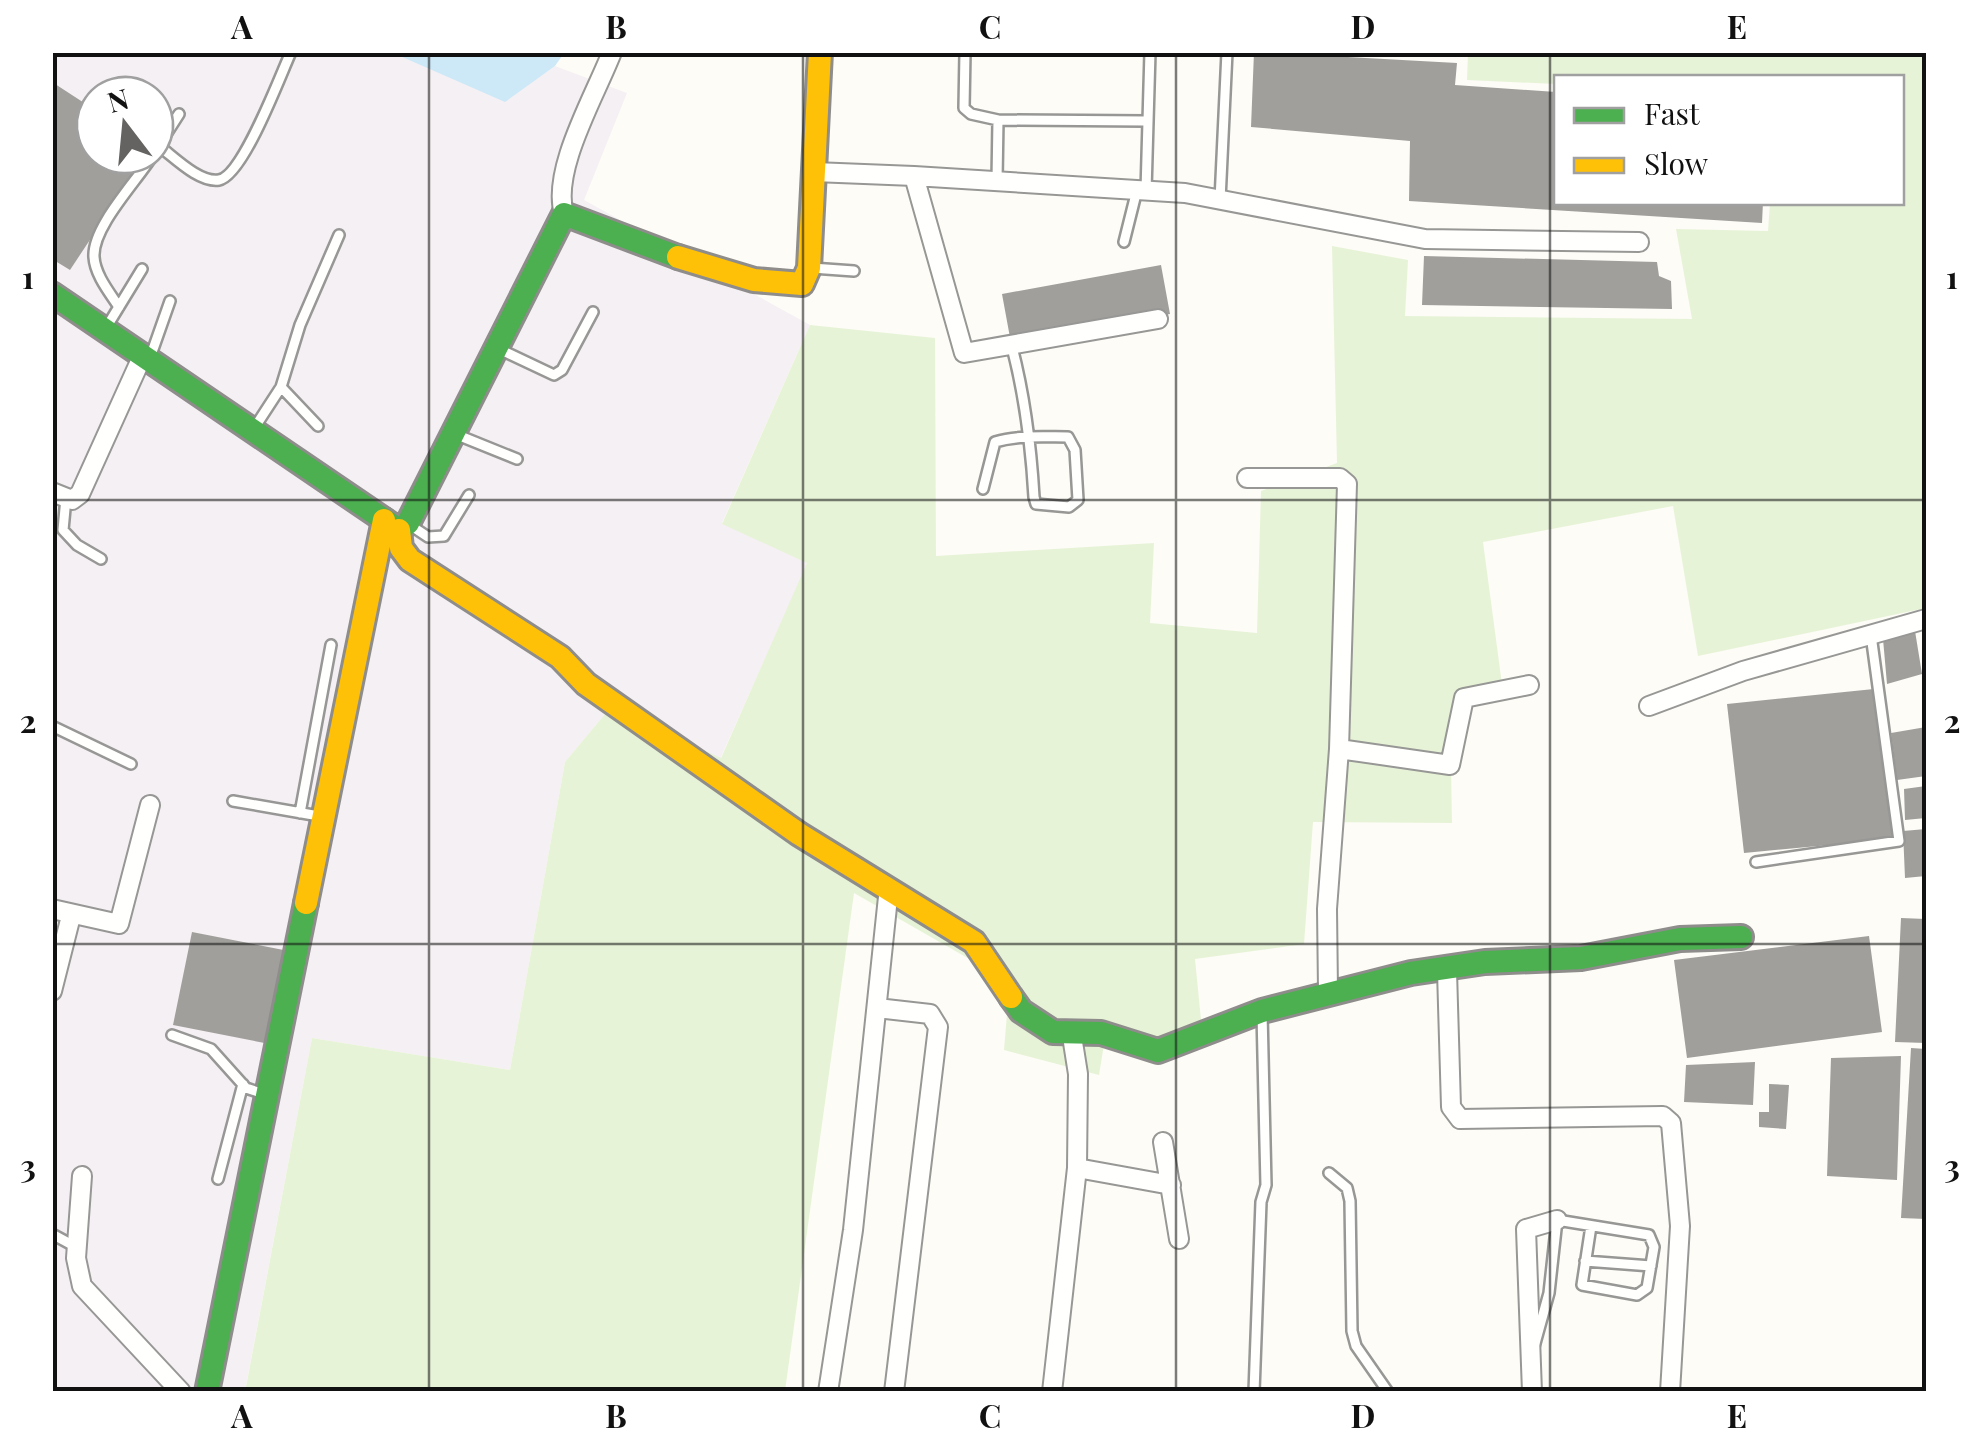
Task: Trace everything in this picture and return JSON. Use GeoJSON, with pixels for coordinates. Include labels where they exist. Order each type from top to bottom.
{"type":"FeatureCollection","features":[{"type":"Feature","properties":{"kind":"street"},"geometry":{"type":"LineString","coordinates":[[207,1392],[267,1095],[311,815],[397,524],[454,434],[564,214],[560,199],[562,174],[612,52]]}},
{"type":"Feature","properties":{"kind":"street"},"geometry":{"type":"LineString","coordinates":[[564,214],[757,280],[802,284],[810,268],[820,52]]}},
{"type":"Feature","properties":{"kind":"street"},"geometry":{"type":"LineString","coordinates":[[814,172],[1141,190],[1220,200],[1425,239],[1639,242]]}},
{"type":"Feature","properties":{"kind":"street"},"geometry":{"type":"LineString","coordinates":[[914,176],[964,353],[1158,319]]}},
{"type":"Feature","properties":{"kind":"street"},"geometry":{"type":"LineString","coordinates":[[52,294],[251,432],[397,524],[402,548],[410,560],[560,656],[586,684],[888,898],[974,942],[1029,1019],[1072,1040],[1101,1033],[1158,1051],[1262,1018],[1328,991],[1581,958],[1680,939],[1741,937]]}},
{"type":"Feature","properties":{"kind":"street"},"geometry":{"type":"LineString","coordinates":[[59,495],[76,499],[80,494],[145,360]]}},
{"type":"Feature","properties":{"kind":"street"},"geometry":{"type":"LineString","coordinates":[[1247,478],[1340,478],[1347,484],[1339,748],[1327,909],[1328,991]]}},
{"type":"Feature","properties":{"kind":"street"},"geometry":{"type":"LineString","coordinates":[[1649,706],[1743,670],[1926,618]]}},
{"type":"Feature","properties":{"kind":"street"},"geometry":{"type":"LineString","coordinates":[[1339,748],[1450,765],[1464,698],[1529,686]]}},
{"type":"Feature","properties":{"kind":"street"},"geometry":{"type":"LineString","coordinates":[[52,990],[62,912],[119,924],[150,805]]}},
{"type":"Feature","properties":{"kind":"street"},"geometry":{"type":"LineString","coordinates":[[828,1392],[853,1230],[888,898]]}},
{"type":"Feature","properties":{"kind":"street"},"geometry":{"type":"LineString","coordinates":[[1448,974],[1451,1107],[1460,1119],[1663,1116],[1671,1123],[1680,1226],[1670,1392]]}},
{"type":"Feature","properties":{"kind":"street"},"geometry":{"type":"LineString","coordinates":[[877,1008],[930,1014],[938,1027],[894,1392]]}},
{"type":"Feature","properties":{"kind":"street"},"geometry":{"type":"LineString","coordinates":[[1052,1392],[1077,1168],[1078,1074],[1072,1040]]}},
{"type":"Feature","properties":{"kind":"street"},"geometry":{"type":"LineString","coordinates":[[1163,1142],[1179,1239]]}},
{"type":"Feature","properties":{"kind":"street"},"geometry":{"type":"LineString","coordinates":[[1077,1168],[1171,1185]]}},
{"type":"Feature","properties":{"kind":"street"},"geometry":{"type":"LineString","coordinates":[[82,1176],[77,1247],[82,1286],[181,1392]]}},
{"type":"Feature","properties":{"kind":"street"},"geometry":{"type":"LineString","coordinates":[[1532,1392],[1526,1229],[1557,1220]]}},
{"type":"Feature","properties":{"kind":"lane"},"geometry":{"type":"LineString","coordinates":[[175,162],[217,181],[226,178],[245,152],[291,52]]}},
{"type":"Feature","properties":{"kind":"lane"},"geometry":{"type":"LineString","coordinates":[[965,52],[964,108],[971,114],[998,120],[1146,121]]}},
{"type":"Feature","properties":{"kind":"lane"},"geometry":{"type":"LineString","coordinates":[[1124,242],[1141,190],[1150,52]]}},
{"type":"Feature","properties":{"kind":"lane"},"geometry":{"type":"LineString","coordinates":[[1220,200],[1227,52]]}},
{"type":"Feature","properties":{"kind":"lane"},"geometry":{"type":"LineString","coordinates":[[175,120],[179,114]]}},
{"type":"Feature","properties":{"kind":"lane"},"geometry":{"type":"LineString","coordinates":[[996,180],[998,120]]}},
{"type":"Feature","properties":{"kind":"lane"},"geometry":{"type":"LineString","coordinates":[[119,307],[94,260],[95,246],[110,216],[139,175]]}},
{"type":"Feature","properties":{"kind":"lane"},"geometry":{"type":"LineString","coordinates":[[251,432],[281,387],[300,325],[339,235]]}},
{"type":"Feature","properties":{"kind":"lane"},"geometry":{"type":"LineString","coordinates":[[810,268],[854,271]]}},
{"type":"Feature","properties":{"kind":"lane"},"geometry":{"type":"LineString","coordinates":[[104,331],[142,269]]}},
{"type":"Feature","properties":{"kind":"lane"},"geometry":{"type":"LineString","coordinates":[[145,360],[170,301]]}},
{"type":"Feature","properties":{"kind":"lane"},"geometry":{"type":"LineString","coordinates":[[496,347],[554,375],[562,370],[592,312]]}},
{"type":"Feature","properties":{"kind":"lane"},"geometry":{"type":"LineString","coordinates":[[983,489],[996,442],[1030,438],[1072,440],[1075,504],[1036,504],[1030,438],[1012,347]]}},
{"type":"Feature","properties":{"kind":"lane"},"geometry":{"type":"LineString","coordinates":[[281,387],[318,426]]}},
{"type":"Feature","properties":{"kind":"lane"},"geometry":{"type":"LineString","coordinates":[[454,434],[517,459]]}},
{"type":"Feature","properties":{"kind":"lane"},"geometry":{"type":"LineString","coordinates":[[59,495],[60,523],[67,537],[101,559]]}},
{"type":"Feature","properties":{"kind":"lane"},"geometry":{"type":"LineString","coordinates":[[397,524],[428,537],[444,536],[469,495]]}},
{"type":"Feature","properties":{"kind":"lane"},"geometry":{"type":"LineString","coordinates":[[1756,862],[1898,841],[1871,632]]}},
{"type":"Feature","properties":{"kind":"lane"},"geometry":{"type":"LineString","coordinates":[[233,801],[311,815],[331,644]]}},
{"type":"Feature","properties":{"kind":"lane"},"geometry":{"type":"LineString","coordinates":[[52,726],[131,764]]}},
{"type":"Feature","properties":{"kind":"lane"},"geometry":{"type":"LineString","coordinates":[[1254,1392],[1261,1202],[1266,1185],[1262,1018]]}},
{"type":"Feature","properties":{"kind":"lane"},"geometry":{"type":"LineString","coordinates":[[172,1035],[211,1049],[251,1092],[267,1095]]}},
{"type":"Feature","properties":{"kind":"lane"},"geometry":{"type":"LineString","coordinates":[[218,1179],[243,1084]]}},
{"type":"Feature","properties":{"kind":"lane"},"geometry":{"type":"LineString","coordinates":[[1329,1172],[1347,1188],[1350,1201],[1356,1346],[1388,1392]]}},
{"type":"Feature","properties":{"kind":"lane"},"geometry":{"type":"LineString","coordinates":[[1529,1360],[1542,1327],[1557,1220],[1649,1235],[1654,1247],[1647,1288],[1637,1295],[1587,1288],[1581,1281],[1591,1226]]}},
{"type":"Feature","properties":{"kind":"lane"},"geometry":{"type":"LineString","coordinates":[[52,1234],[77,1247]]}},
{"type":"Feature","properties":{"kind":"lane"},"geometry":{"type":"LineString","coordinates":[[1585,1260],[1651,1266]]}},
{"type":"Feature","properties":{"kind":"shaded area"},"geometry":{"type":"Polygon","coordinates":[[[52,53],[393,53],[505,101],[555,66],[627,93],[584,200],[810,325],[722,523],[808,563],[720,759],[610,708],[565,762],[510,1070],[312,1038],[245,1391],[53,1391],[52,53]]]}},
{"type":"Feature","properties":{"kind":"green space"},"geometry":{"type":"Polygon","coordinates":[[[1468,53],[1926,53],[1926,608],[1698,656],[1673,506],[1483,542],[1503,692],[1450,712],[1452,823],[1313,822],[1304,944],[1195,959],[1203,1040],[1157,1042],[1106,1032],[1099,1075],[1004,1050],[1008,1002],[985,968],[854,893],[785,1391],[245,1392],[312,1038],[510,1070],[565,762],[610,708],[721,758],[807,563],[722,524],[810,325],[935,338],[936,556],[1154,543],[1150,623],[1257,633],[1261,491],[1337,463],[1332,246],[1408,260],[1405,316],[1692,319],[1676,229],[1768,231],[1770,205],[1904,205],[1904,75],[1554,75],[1554,84],[1467,80],[1468,53]]]}},
{"type":"Feature","properties":{"kind":"water"},"geometry":{"type":"Polygon","coordinates":[[[564,52],[555,66],[505,102],[393,53],[564,52]]]}},
{"type":"Feature","properties":{"kind":"building"},"geometry":{"type":"Polygon","coordinates":[[[1254,52],[1457,63],[1455,85],[1554,92],[1554,205],[1763,205],[1762,223],[1409,201],[1410,141],[1251,127],[1254,52]]]}},
{"type":"Feature","properties":{"kind":"building"},"geometry":{"type":"Polygon","coordinates":[[[52,82],[75,97],[75,175],[133,175],[70,270],[52,259],[52,82]]]}},
{"type":"Feature","properties":{"kind":"building"},"geometry":{"type":"Polygon","coordinates":[[[1424,256],[1657,262],[1659,276],[1671,281],[1672,309],[1422,305],[1424,256]]]}},
{"type":"Feature","properties":{"kind":"building"},"geometry":{"type":"Polygon","coordinates":[[[1161,265],[1170,314],[1011,343],[1002,294],[1161,265]]]}},
{"type":"Feature","properties":{"kind":"building"},"geometry":{"type":"Polygon","coordinates":[[[1915,631],[1922,674],[1887,684],[1883,639],[1915,631]]]}},
{"type":"Feature","properties":{"kind":"building"},"geometry":{"type":"Polygon","coordinates":[[[1874,689],[1893,839],[1744,853],[1727,704],[1874,689]]]}},
{"type":"Feature","properties":{"kind":"building"},"geometry":{"type":"Polygon","coordinates":[[[1926,727],[1926,776],[1897,780],[1891,733],[1926,727]]]}},
{"type":"Feature","properties":{"kind":"building"},"geometry":{"type":"Polygon","coordinates":[[[1926,786],[1926,818],[1905,820],[1904,789],[1926,786]]]}},
{"type":"Feature","properties":{"kind":"building"},"geometry":{"type":"Polygon","coordinates":[[[1926,829],[1926,876],[1905,878],[1903,831],[1926,829]]]}},
{"type":"Feature","properties":{"kind":"building"},"geometry":{"type":"Polygon","coordinates":[[[1901,918],[1926,919],[1926,1043],[1895,1042],[1901,918]]]}},
{"type":"Feature","properties":{"kind":"building"},"geometry":{"type":"Polygon","coordinates":[[[192,932],[294,952],[275,1045],[173,1025],[192,932]]]}},
{"type":"Feature","properties":{"kind":"building"},"geometry":{"type":"Polygon","coordinates":[[[1869,936],[1882,1032],[1687,1058],[1674,960],[1869,936]]]}},
{"type":"Feature","properties":{"kind":"building"},"geometry":{"type":"Polygon","coordinates":[[[1911,1048],[1926,1049],[1926,1219],[1901,1218],[1911,1048]]]}},
{"type":"Feature","properties":{"kind":"building"},"geometry":{"type":"Polygon","coordinates":[[[1901,1056],[1897,1180],[1827,1176],[1831,1058],[1901,1056]]]}},
{"type":"Feature","properties":{"kind":"building"},"geometry":{"type":"Polygon","coordinates":[[[1755,1062],[1753,1105],[1684,1102],[1686,1065],[1755,1062]]]}},
{"type":"Feature","properties":{"kind":"building"},"geometry":{"type":"Polygon","coordinates":[[[1769,1084],[1789,1085],[1786,1129],[1759,1127],[1759,1112],[1769,1112],[1769,1084]]]}},
{"type":"Feature","properties":{"kind":"traffic: fast"},"geometry":{"type":"LineString","coordinates":[[52,294],[399,530],[408,523],[564,214],[678,257]]}},
{"type":"Feature","properties":{"kind":"traffic: fast"},"geometry":{"type":"LineString","coordinates":[[207,1392],[306,903]]}},
{"type":"Feature","properties":{"kind":"traffic: fast"},"geometry":{"type":"LineString","coordinates":[[1011,997],[1021,1011],[1053,1032],[1101,1033],[1158,1051],[1262,1011],[1411,973],[1485,962],[1581,958],[1680,939],[1741,937]]}},
{"type":"Feature","properties":{"kind":"traffic: slow"},"geometry":{"type":"LineString","coordinates":[[678,257],[754,280],[802,284],[809,268],[820,52]]}},
{"type":"Feature","properties":{"kind":"traffic: slow"},"geometry":{"type":"LineString","coordinates":[[306,903],[384,520]]}},
{"type":"Feature","properties":{"kind":"traffic: slow"},"geometry":{"type":"LineString","coordinates":[[399,530],[401,548],[410,560],[560,657],[586,684],[799,834],[974,942],[1011,997]]}}]}
